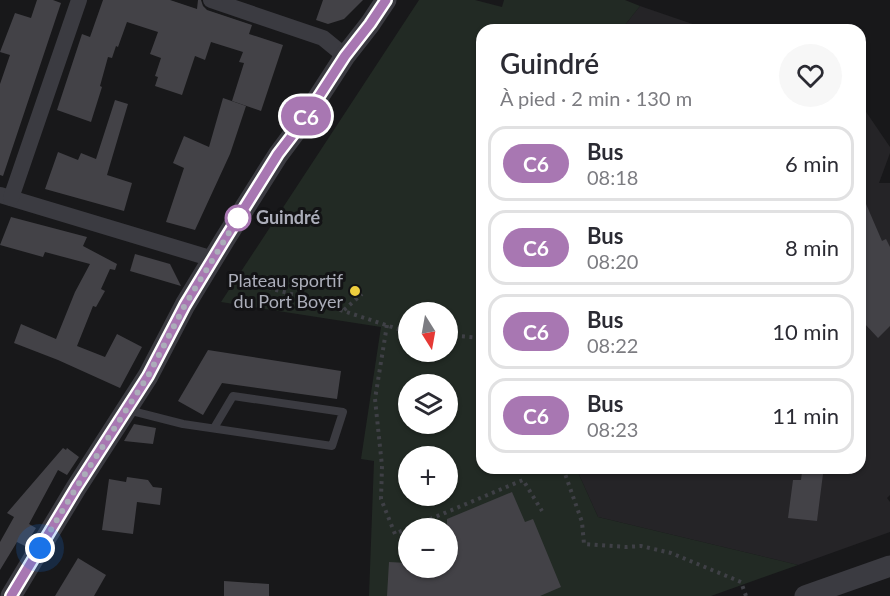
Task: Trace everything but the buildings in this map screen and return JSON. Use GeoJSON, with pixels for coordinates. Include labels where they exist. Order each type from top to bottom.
{"type":"FeatureCollection","features":[{"type":"Feature","properties":{"kind":"street"},"geometry":{"type":"LineString","coordinates":[[79,0],[6,196],[213,260]]}},
{"type":"Feature","properties":{"kind":"street"},"geometry":{"type":"LineString","coordinates":[[211,0],[323,38],[345,56]]}},
{"type":"Feature","properties":{"kind":"street"},"geometry":{"type":"LineString","coordinates":[[11,596],[76,488],[128,410],[189,297],[278,154],[386,0]]}},
{"type":"Feature","properties":{"kind":"street"},"geometry":{"type":"LineString","coordinates":[[805,596],[890,566]]}},
{"type":"Feature","properties":{"kind":"lane"},"geometry":{"type":"LineString","coordinates":[[128,410],[183,424],[332,446],[343,412],[233,396],[214,428]]}},
{"type":"Feature","properties":{"kind":"path"},"geometry":{"type":"LineString","coordinates":[[232,278],[398,329]]}},
{"type":"Feature","properties":{"kind":"path"},"geometry":{"type":"LineString","coordinates":[[344,311],[362,294]]}},
{"type":"Feature","properties":{"kind":"path"},"geometry":{"type":"LineString","coordinates":[[387,325],[375,399],[382,466],[381,499],[395,534],[398,533]]}},
{"type":"Feature","properties":{"kind":"path"},"geometry":{"type":"LineString","coordinates":[[458,336],[476,337]]}},
{"type":"Feature","properties":{"kind":"path"},"geometry":{"type":"LineString","coordinates":[[565,474],[582,522],[584,544],[626,548],[641,546],[671,553],[741,582],[746,596]]}},
{"type":"Feature","properties":{"kind":"path"},"geometry":{"type":"LineString","coordinates":[[432,518],[523,480],[542,512]]}},
{"type":"Feature","properties":{"kind":"shaded area","name":"Plateau sportif du Port Boyer"},"geometry":{"type":"Polygon","coordinates":[[[419,0],[475,0],[502,7],[504,0],[625,0],[640,6],[626,24],[476,24],[476,474],[579,474],[598,517],[798,565],[711,596],[369,596],[374,461],[361,459],[381,327],[221,302],[419,0]]]}},
{"type":"Feature","properties":{"kind":"shaded area"},"geometry":{"type":"Polygon","coordinates":[[[640,6],[692,24],[626,24],[640,6]]]}},
{"type":"Feature","properties":{"kind":"shaded area"},"geometry":{"type":"Polygon","coordinates":[[[866,112],[890,147],[879,183],[890,183],[890,495],[887,498],[890,502],[890,532],[798,565],[598,517],[579,474],[866,474],[866,112]]]}},
{"type":"Feature","properties":{"kind":"bus line","name":"C6"},"geometry":{"type":"LineString","coordinates":[[11,596],[76,488],[128,410],[185,305],[278,154],[386,0]]}},
{"type":"Feature","properties":{"kind":"place","name":"Guindré"},"geometry":{"type":"Point","coordinates":[238,218]}},
{"type":"Feature","properties":{"kind":"place","name":"Plateau sportif du Port Boyer"},"geometry":{"type":"Point","coordinates":[355,291]}},
{"type":"Feature","properties":{"kind":"route"},"geometry":{"type":"LineString","coordinates":[[40,548],[76,488],[128,410],[185,305],[238,218]]}}]}
